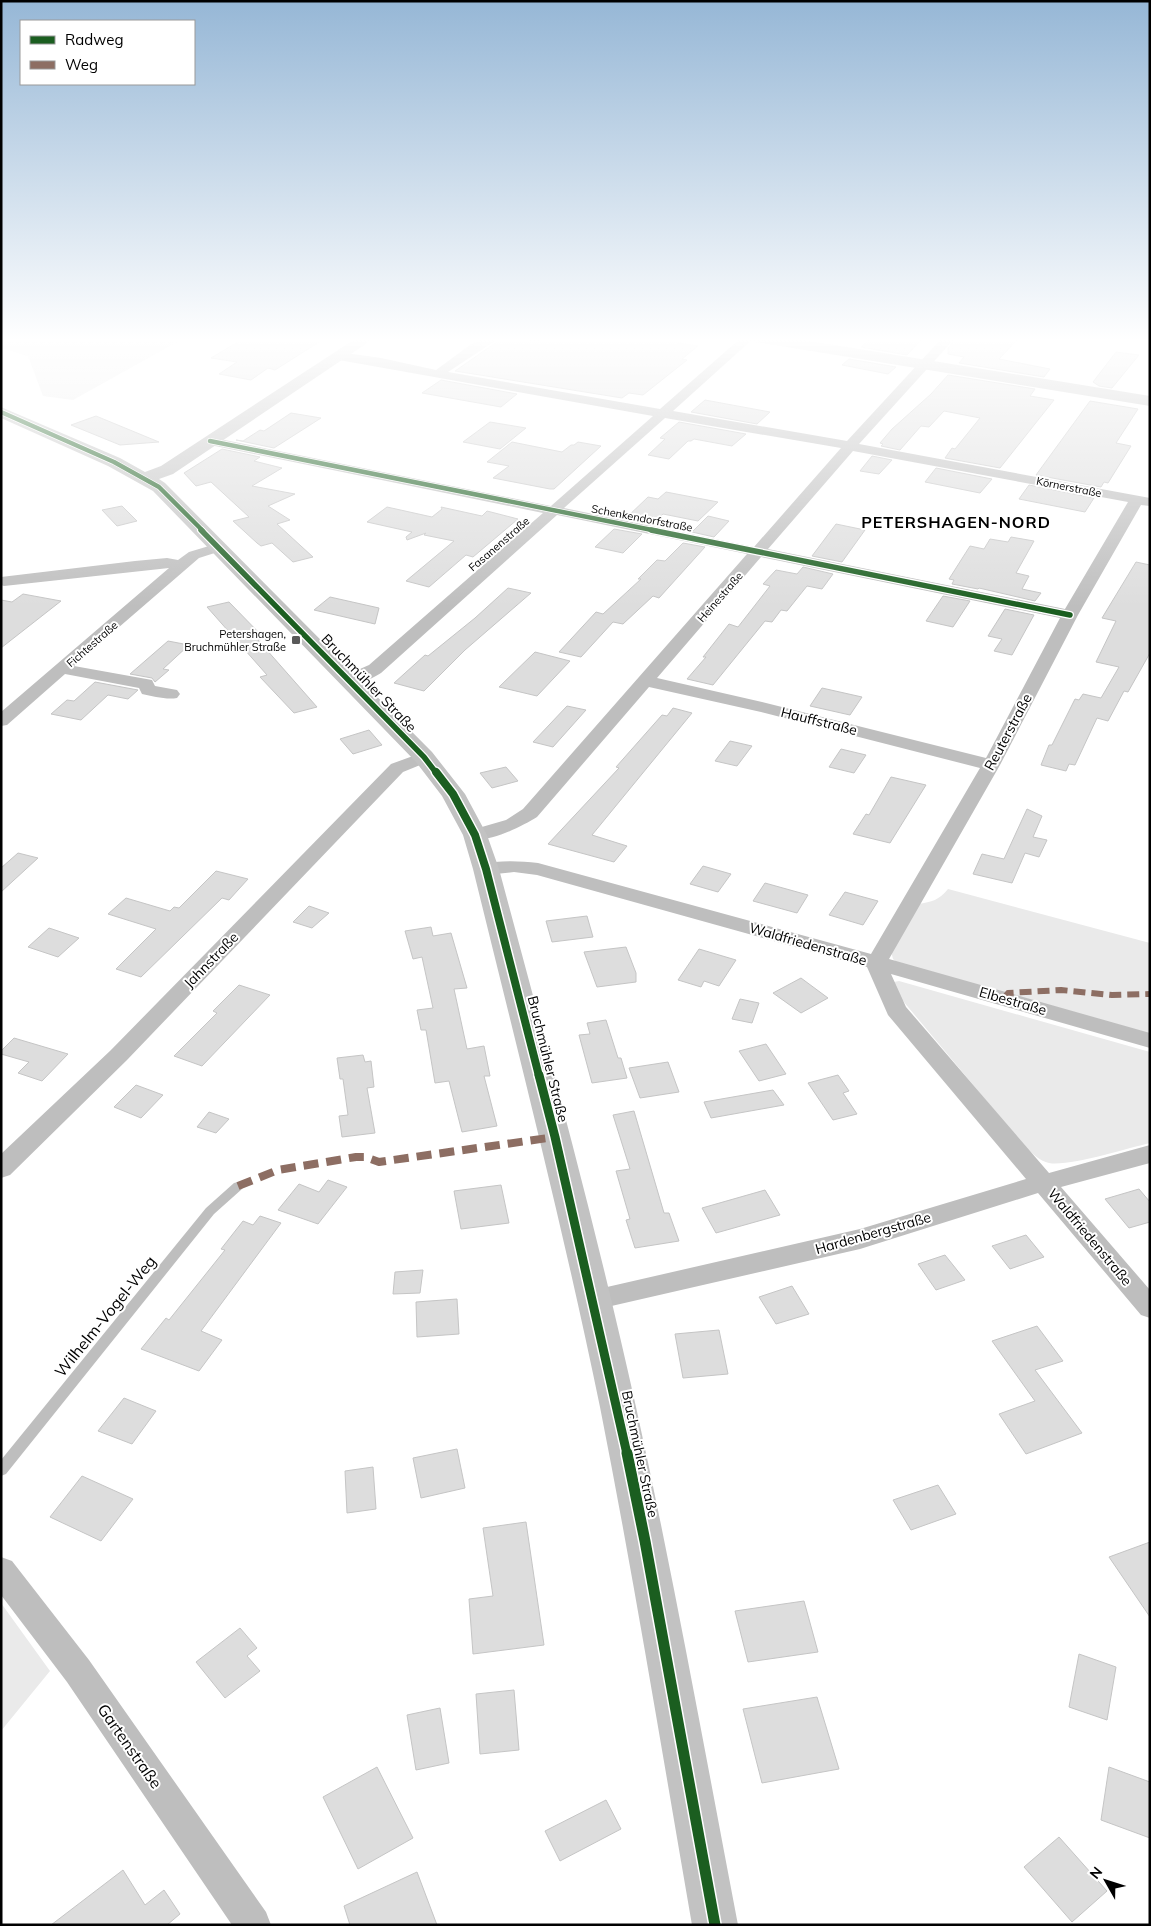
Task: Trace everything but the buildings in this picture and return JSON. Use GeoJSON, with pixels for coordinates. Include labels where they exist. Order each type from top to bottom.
{"type":"FeatureCollection","features":[{"type":"Feature","properties":{"kind":"street","name":"Bruchmühler Straße"},"geometry":{"type":"LineString","coordinates":[[35,427],[146,478],[171,498],[424,757],[453,794],[475,835],[486,869],[594,1300],[645,1541],[715,1925]]}},
{"type":"Feature","properties":{"kind":"street"},"geometry":{"type":"LineString","coordinates":[[146,478],[167,470],[231,427]]}},
{"type":"Feature","properties":{"kind":"street","name":"Fasanenstraße"},"geometry":{"type":"LineString","coordinates":[[350,680],[368,674],[375,669],[649,427]]}},
{"type":"Feature","properties":{"kind":"street","name":"Körnerstraße"},"geometry":{"type":"LineString","coordinates":[[738,427],[1143,501]]}},
{"type":"Feature","properties":{"kind":"street","name":"Heinestraße"},"geometry":{"type":"LineString","coordinates":[[475,835],[512,824],[530,813],[867,427]]}},
{"type":"Feature","properties":{"kind":"street","name":"Schenkendorfstraße"},"geometry":{"type":"LineString","coordinates":[[210,441],[553,512],[1070,615]]}},
{"type":"Feature","properties":{"kind":"street","name":"Reuterstraße"},"geometry":{"type":"LineString","coordinates":[[876,963],[991,764],[1070,615],[1143,501]]}},
{"type":"Feature","properties":{"kind":"street","name":"Fichtestraße"},"geometry":{"type":"LineString","coordinates":[[1,721],[181,565],[194,556],[219,547]]}},
{"type":"Feature","properties":{"kind":"street"},"geometry":{"type":"LineString","coordinates":[[4,582],[135,566],[168,563],[181,565]]}},
{"type":"Feature","properties":{"kind":"street"},"geometry":{"type":"LineString","coordinates":[[63,668],[146,684],[148,690],[171,694]]}},
{"type":"Feature","properties":{"kind":"street","name":"Hauffstraße"},"geometry":{"type":"LineString","coordinates":[[646,681],[762,707],[991,764]]}},
{"type":"Feature","properties":{"kind":"street","name":"Jahnstraße"},"geometry":{"type":"LineString","coordinates":[[1,1169],[119,1055],[397,768],[424,757]]}},
{"type":"Feature","properties":{"kind":"street","name":"Waldfriedenstraße"},"geometry":{"type":"LineString","coordinates":[[486,869],[514,866],[538,869],[876,963],[896,1010],[1150,1308]]}},
{"type":"Feature","properties":{"kind":"street","name":"Elbestraße"},"geometry":{"type":"LineString","coordinates":[[876,963],[1150,1041]]}},
{"type":"Feature","properties":{"kind":"street","name":"Hardenbergstraße"},"geometry":{"type":"LineString","coordinates":[[594,1300],[860,1239],[1043,1183],[1150,1154]]}},
{"type":"Feature","properties":{"kind":"street","name":"Gartenstraße"},"geometry":{"type":"LineString","coordinates":[[1,1572],[78,1671],[253,1925]]}},
{"type":"Feature","properties":{"kind":"lane","name":"Wilhelm-Vogel-Weg"},"geometry":{"type":"LineString","coordinates":[[1,1470],[210,1211],[238,1186]]}},
{"type":"Feature","properties":{"kind":"shaded area"},"geometry":{"type":"Polygon","coordinates":[[[948,889],[1150,943],[1150,1036],[897,963],[893,959],[891,951],[918,904],[935,900],[948,889]]]}},
{"type":"Feature","properties":{"kind":"shaded area"},"geometry":{"type":"Polygon","coordinates":[[[899,981],[1150,1052],[1150,1143],[1070,1162],[1049,1163],[1040,1159],[1026,1148],[898,995],[894,982],[899,981]]]}},
{"type":"Feature","properties":{"kind":"shaded area"},"geometry":{"type":"Polygon","coordinates":[[[1,1603],[50,1671],[1,1731],[1,1603]]]}},
{"type":"Feature","properties":{"kind":"marked path"},"geometry":{"type":"LineString","coordinates":[[1004,998],[1008,993],[1061,990],[1112,995],[1150,994]]}},
{"type":"Feature","properties":{"kind":"marked path"},"geometry":{"type":"LineString","coordinates":[[238,1186],[278,1170],[356,1157],[365,1157],[379,1162],[555,1137]]}},
{"type":"Feature","properties":{"kind":"cycle path"},"geometry":{"type":"LineString","coordinates":[[35,427],[114,462],[159,487],[424,757],[453,794],[475,835],[486,869],[555,1137],[617,1404],[645,1541],[715,1925]]}},
{"type":"Feature","properties":{"kind":"cycle path"},"geometry":{"type":"LineString","coordinates":[[210,441],[1070,615]]}},
{"type":"Feature","properties":{"kind":"place","name":"Petershagen, Bruchmühler Straße"},"geometry":{"type":"Point","coordinates":[296,640]}},
{"type":"Feature","properties":{"kind":"district","name":"PETERSHAGEN-NORD"},"geometry":{"type":"Point","coordinates":[956,522]}}]}
